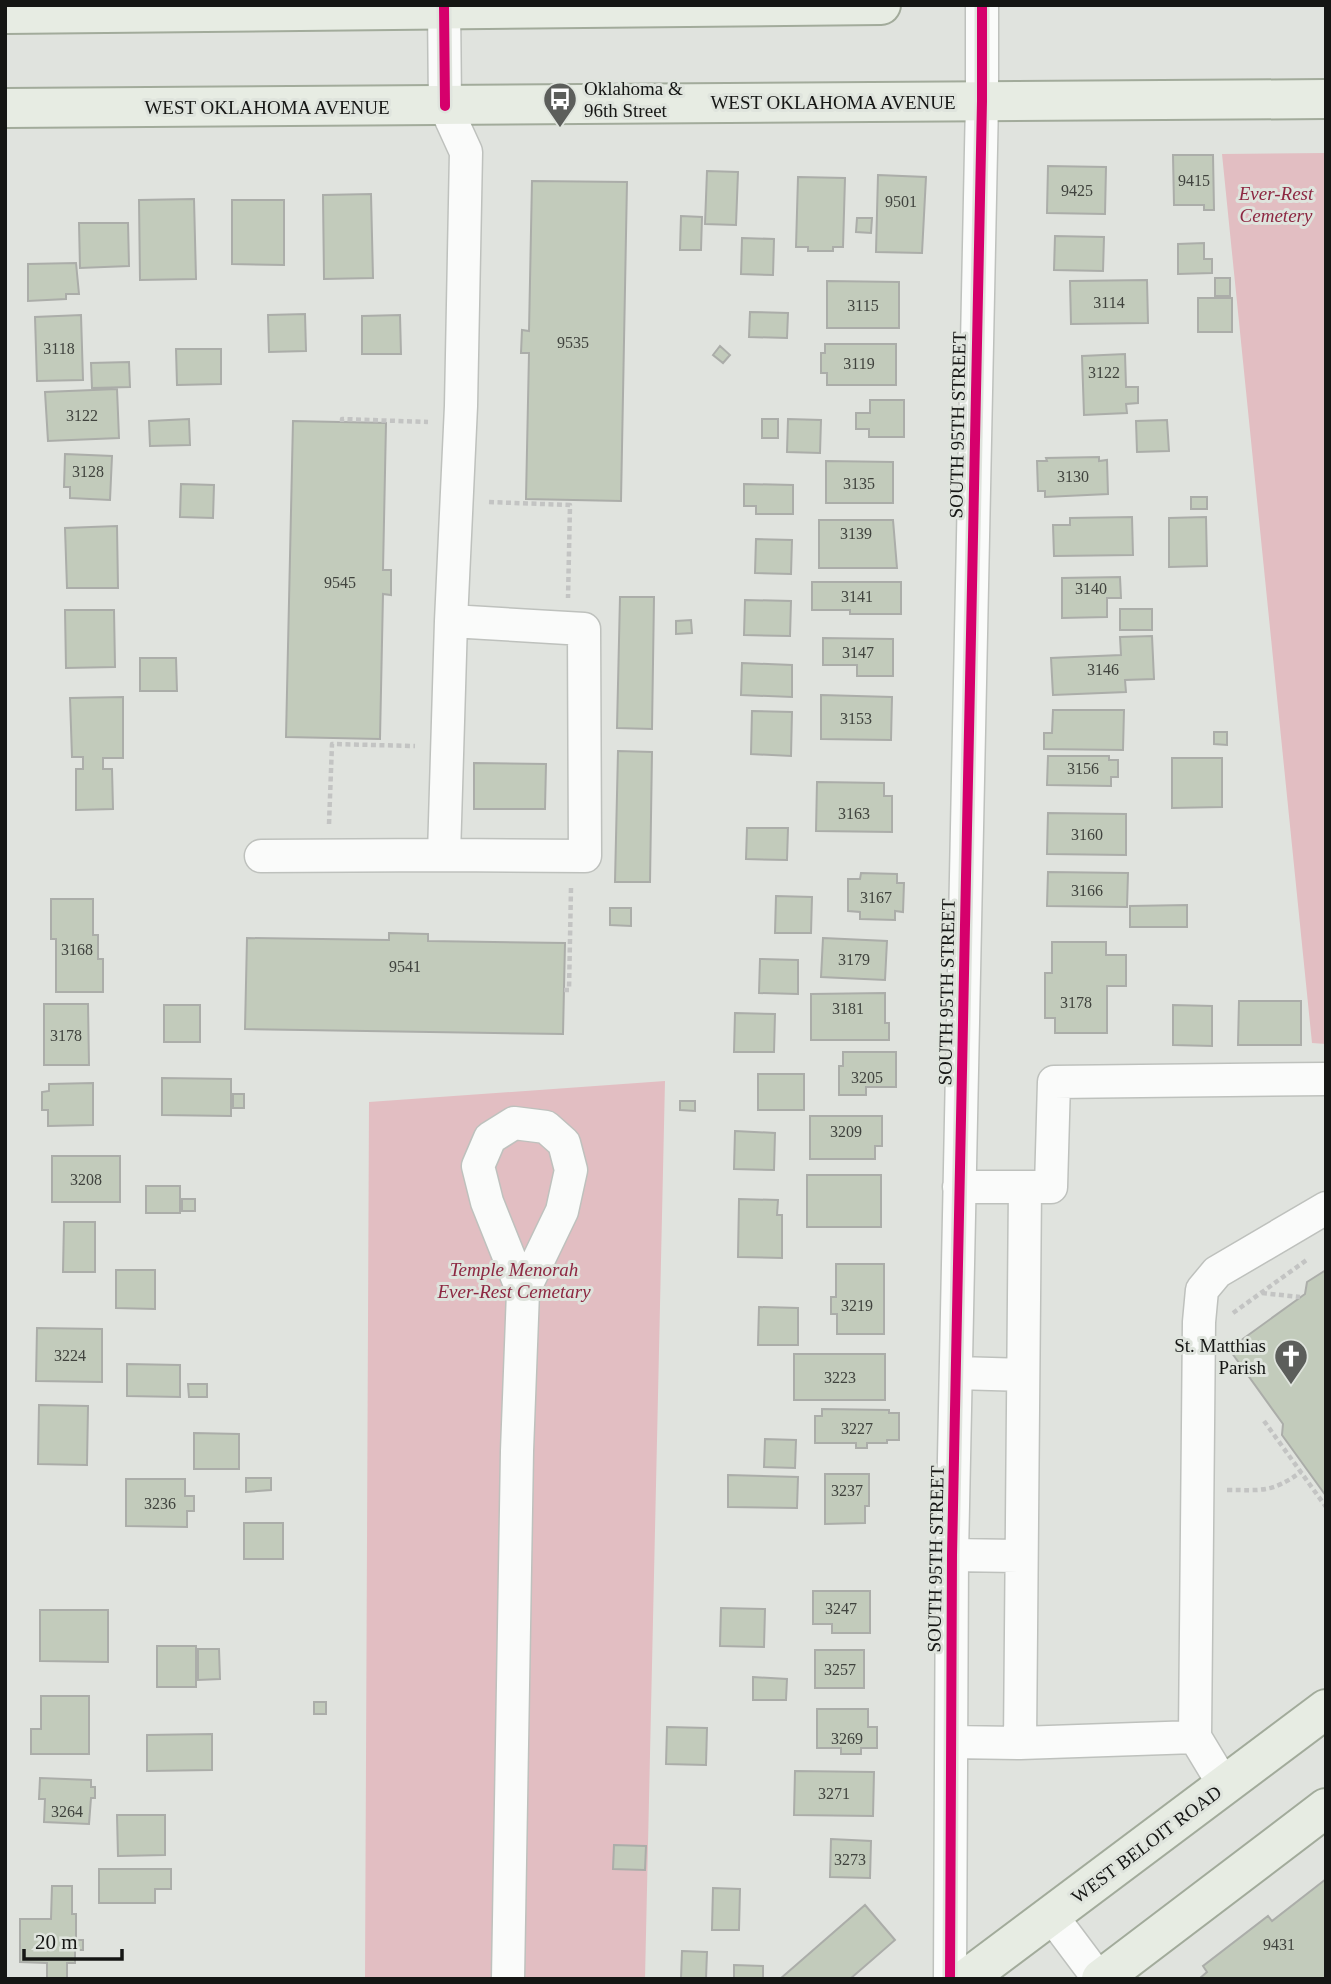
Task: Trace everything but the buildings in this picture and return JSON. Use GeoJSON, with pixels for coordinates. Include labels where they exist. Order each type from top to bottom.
{"type":"FeatureCollection","features":[{"type":"Feature","properties":{"kind":"main road"},"geometry":{"type":"LineString","coordinates":[[5,14],[336,8],[881,5]]}},
{"type":"Feature","properties":{"kind":"main road","name":"WEST OKLAHOMA AVENUE"},"geometry":{"type":"LineString","coordinates":[[5,108],[1326,99]]}},
{"type":"Feature","properties":{"kind":"main road","name":"WEST BELOIT ROAD"},"geometry":{"type":"LineString","coordinates":[[965,1979],[1326,1709]]}},
{"type":"Feature","properties":{"kind":"main road"},"geometry":{"type":"LineString","coordinates":[[1100,1979],[1326,1808]]}},
{"type":"Feature","properties":{"kind":"street","name":"SOUTH 95TH STREET"},"geometry":{"type":"LineString","coordinates":[[950,1979],[952,1555],[982,5]]}},
{"type":"Feature","properties":{"kind":"street"},"geometry":{"type":"LineString","coordinates":[[444,7],[445,106],[466,152],[460,422],[444,855]]}},
{"type":"Feature","properties":{"kind":"street"},"geometry":{"type":"LineString","coordinates":[[261,856],[585,856],[584,629],[451,621]]}},
{"type":"Feature","properties":{"kind":"street"},"geometry":{"type":"LineString","coordinates":[[960,1187],[1051,1187],[1054,1082],[1326,1079]]}},
{"type":"Feature","properties":{"kind":"street"},"geometry":{"type":"LineString","coordinates":[[508,1979],[517,1451],[523,1292],[562,1211],[571,1170],[564,1143],[546,1127],[514,1123],[490,1138],[478,1166],[487,1202],[523,1292]]}},
{"type":"Feature","properties":{"kind":"street"},"geometry":{"type":"LineString","coordinates":[[1020,1743],[1025,1187]]}},
{"type":"Feature","properties":{"kind":"street"},"geometry":{"type":"LineString","coordinates":[[1224,1785],[1195,1737],[1199,1322],[1202,1290],[1217,1272],[1326,1208]]}},
{"type":"Feature","properties":{"kind":"street"},"geometry":{"type":"LineString","coordinates":[[956,1373],[1023,1375]]}},
{"type":"Feature","properties":{"kind":"street"},"geometry":{"type":"LineString","coordinates":[[952,1555],[1021,1556]]}},
{"type":"Feature","properties":{"kind":"street"},"geometry":{"type":"LineString","coordinates":[[952,1742],[1020,1743],[1195,1737]]}},
{"type":"Feature","properties":{"kind":"street"},"geometry":{"type":"LineString","coordinates":[[1051,1915],[1100,1979]]}},
{"type":"Feature","properties":{"kind":"path"},"geometry":{"type":"LineString","coordinates":[[342,422],[342,419],[460,422]]}},
{"type":"Feature","properties":{"kind":"path"},"geometry":{"type":"LineString","coordinates":[[457,499],[570,505],[569,571]]}},
{"type":"Feature","properties":{"kind":"path"},"geometry":{"type":"LineString","coordinates":[[328,856],[332,744],[447,747]]}},
{"type":"Feature","properties":{"kind":"path"},"geometry":{"type":"LineString","coordinates":[[564,990],[569,990],[571,856]]}},
{"type":"Feature","properties":{"kind":"path"},"geometry":{"type":"LineString","coordinates":[[1261,1293],[1300,1297]]}},
{"type":"Feature","properties":{"kind":"path"},"geometry":{"type":"LineString","coordinates":[[1264,1421],[1326,1507]]}},
{"type":"Feature","properties":{"kind":"path"},"geometry":{"type":"LineString","coordinates":[[1220,1489],[1271,1489],[1282,1486],[1301,1472]]}},
{"type":"Feature","properties":{"kind":"green space","name":"Ever-Rest Cemetery"},"geometry":{"type":"Polygon","coordinates":[[[1326,153],[1326,1044],[1312,1043],[1222,154],[1326,153]]]}},
{"type":"Feature","properties":{"kind":"green space","name":"Temple Menorah Ever-Rest Cemetary"},"geometry":{"type":"Polygon","coordinates":[[[665,1081],[645,1979],[365,1979],[369,1102],[665,1081]]]}},
{"type":"Feature","properties":{"kind":"cycle path"},"geometry":{"type":"LineString","coordinates":[[444,5],[445,106]]}},
{"type":"Feature","properties":{"kind":"cycle path"},"geometry":{"type":"LineString","coordinates":[[950,1979],[952,1555],[982,5]]}},
{"type":"Feature","properties":{"kind":"place","name":"Oklahoma & 96th Street"},"geometry":{"type":"Point","coordinates":[560,129]}},
{"type":"Feature","properties":{"kind":"place","name":"St. Matthias Parish"},"geometry":{"type":"Point","coordinates":[1291,1386]}}]}
